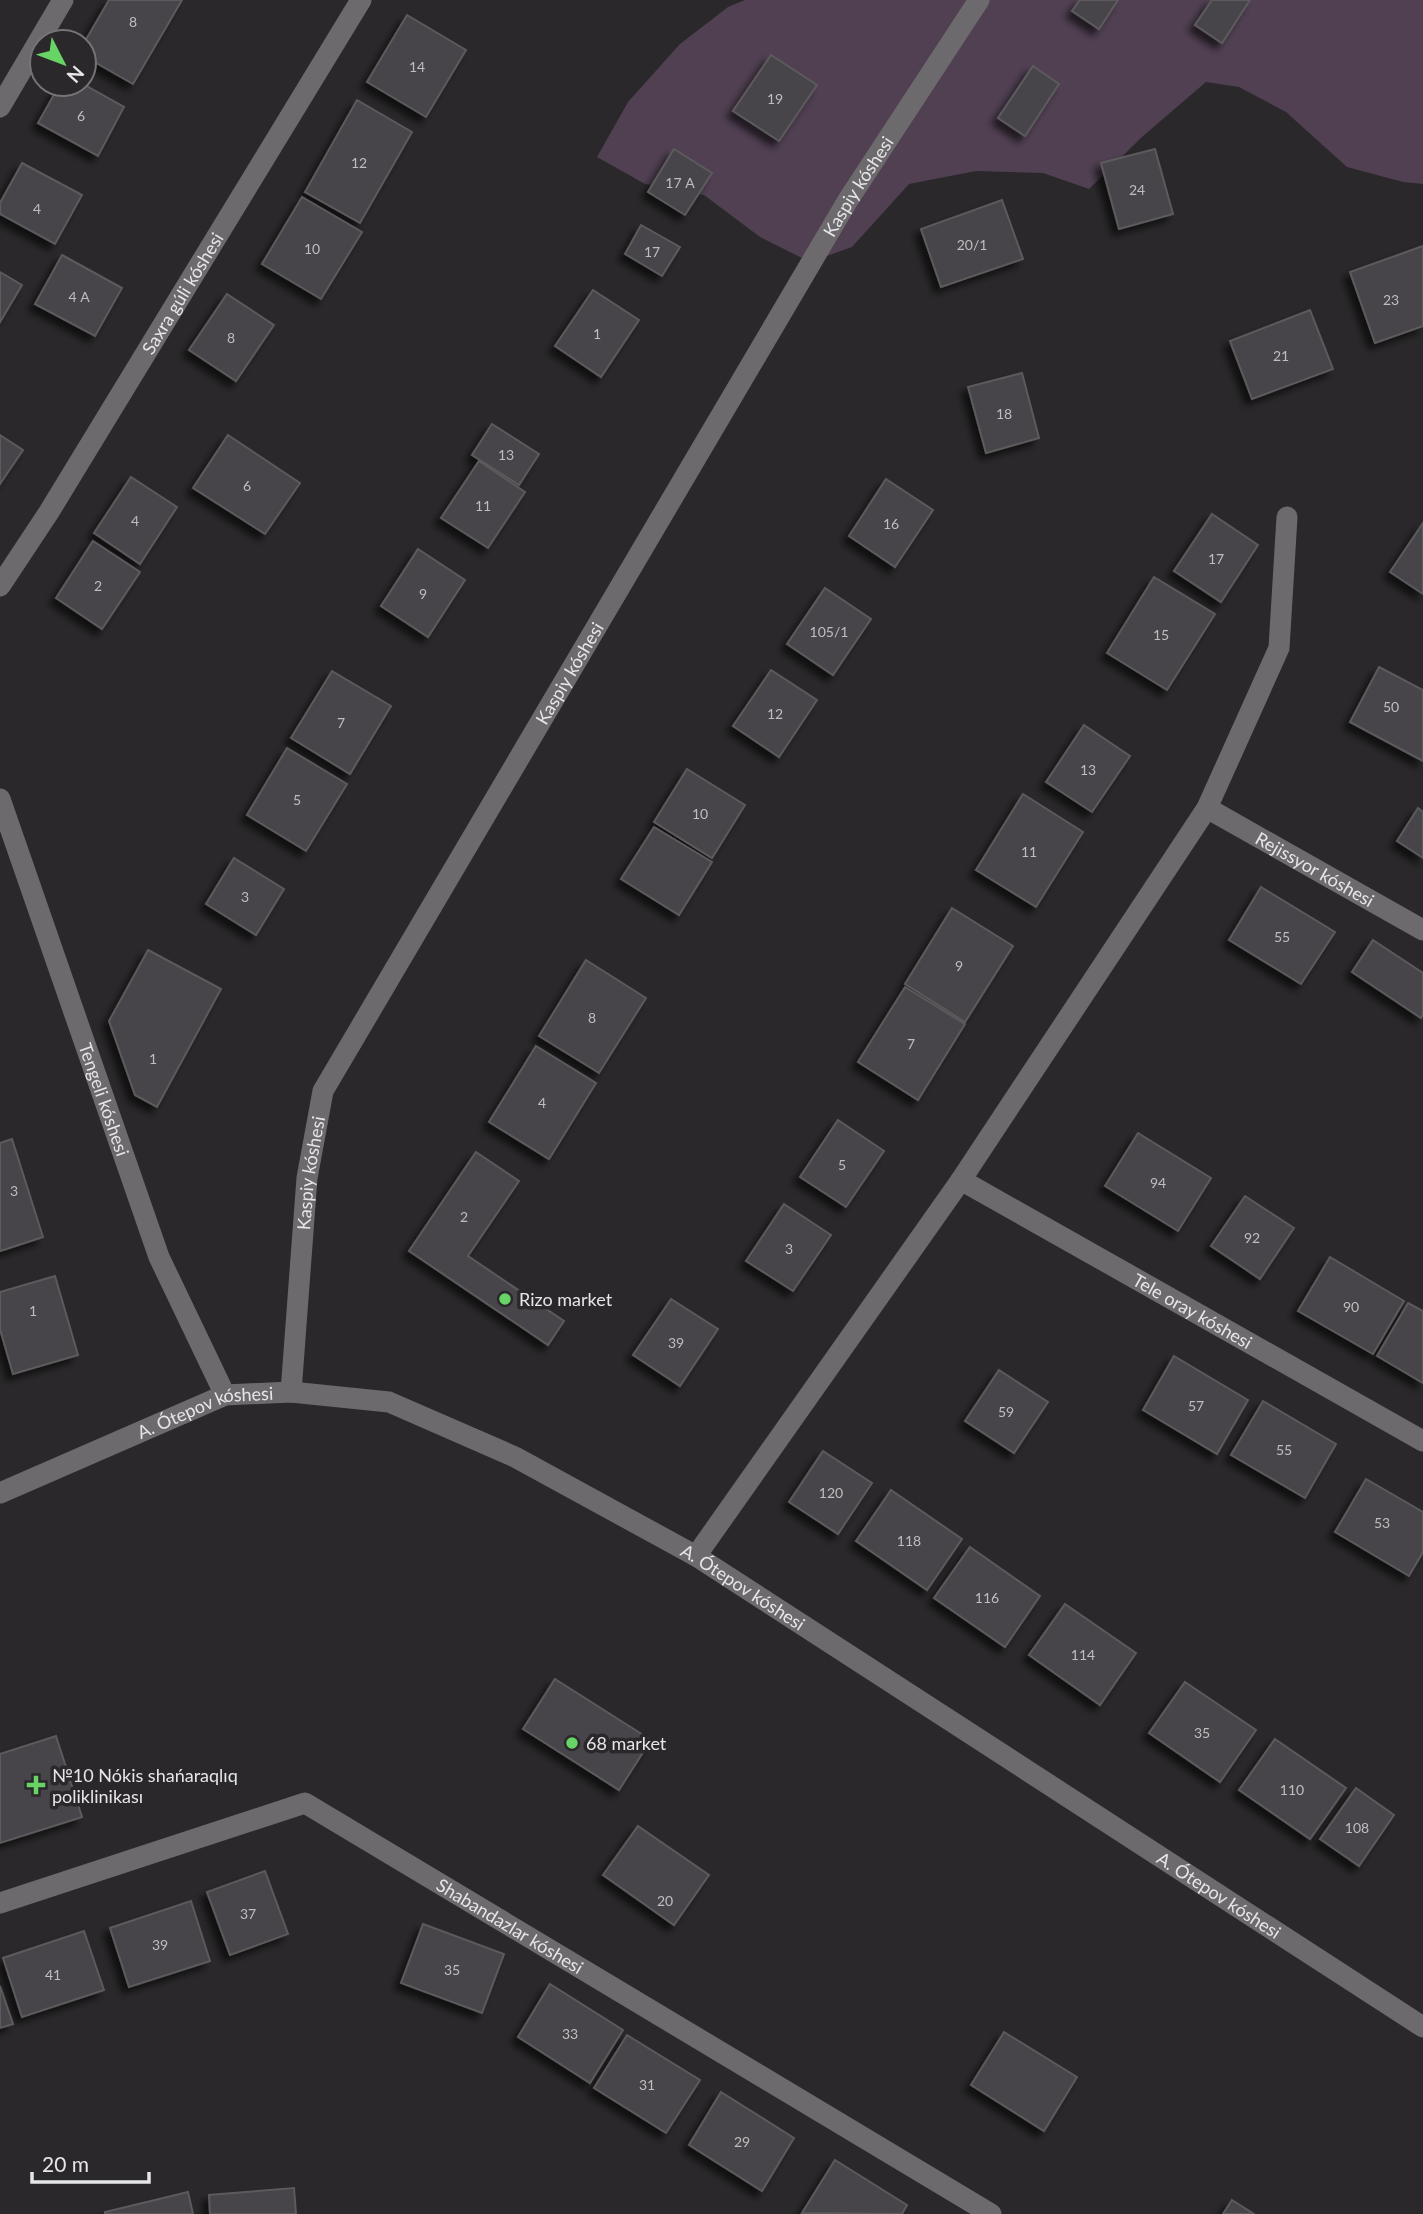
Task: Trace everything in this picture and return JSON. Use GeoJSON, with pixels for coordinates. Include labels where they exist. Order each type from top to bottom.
{"type":"FeatureCollection","features":[{"type":"Feature","properties":{"kind":"street"},"geometry":{"type":"LineString","coordinates":[[0,107],[63,0]]}},
{"type":"Feature","properties":{"kind":"street","name":"Saxra gúli kóshesi"},"geometry":{"type":"LineString","coordinates":[[0,586],[49,512],[361,0]]}},
{"type":"Feature","properties":{"kind":"street","name":"Kaspiy kóshesi"},"geometry":{"type":"LineString","coordinates":[[291,1392],[307,1178],[323,1091],[848,200],[979,0]]}},
{"type":"Feature","properties":{"kind":"street"},"geometry":{"type":"LineString","coordinates":[[696,1556],[961,1181],[1207,808],[1279,648],[1287,517]]}},
{"type":"Feature","properties":{"kind":"street","name":"Tengeli kóshesi"},"geometry":{"type":"LineString","coordinates":[[0,799],[159,1257],[225,1395]]}},
{"type":"Feature","properties":{"kind":"street","name":"Rejissyor kóshesi"},"geometry":{"type":"LineString","coordinates":[[1207,808],[1423,930]]}},
{"type":"Feature","properties":{"kind":"street","name":"Tele oray kóshesi"},"geometry":{"type":"LineString","coordinates":[[961,1181],[1423,1441]]}},
{"type":"Feature","properties":{"kind":"street","name":"A. Ótepov kóshesi"},"geometry":{"type":"LineString","coordinates":[[0,1493],[225,1395],[291,1392],[389,1402],[515,1457],[696,1556],[1423,2027]]}},
{"type":"Feature","properties":{"kind":"street","name":"Shabandazlar kóshesi"},"geometry":{"type":"LineString","coordinates":[[0,1903],[305,1803],[991,2214]]}},
{"type":"Feature","properties":{"kind":"shaded area"},"geometry":{"type":"Polygon","coordinates":[[[745,0],[1423,0],[1423,184],[1403,182],[1347,167],[1286,112],[1239,87],[1206,82],[1143,136],[1089,189],[1043,173],[976,171],[909,184],[852,247],[810,262],[760,237],[704,195],[645,184],[597,157],[628,102],[680,44],[728,7],[745,0]]]}},
{"type":"Feature","properties":{"kind":"building"},"geometry":{"type":"Polygon","coordinates":[[[109,0],[182,0],[133,84],[98,64],[98,28],[93,28],[109,0]]]}},
{"type":"Feature","properties":{"kind":"building"},"geometry":{"type":"Polygon","coordinates":[[[1080,0],[1118,0],[1099,29],[1072,11],[1080,0]]]}},
{"type":"Feature","properties":{"kind":"building"},"geometry":{"type":"Polygon","coordinates":[[[1212,0],[1250,0],[1222,43],[1195,25],[1212,0]]]}},
{"type":"Feature","properties":{"kind":"building"},"geometry":{"type":"Polygon","coordinates":[[[407,15],[466,50],[426,117],[367,82],[407,15]]]}},
{"type":"Feature","properties":{"kind":"building"},"geometry":{"type":"Polygon","coordinates":[[[771,55],[817,85],[779,141],[733,111],[771,55]]]}},
{"type":"Feature","properties":{"kind":"building"},"geometry":{"type":"Polygon","coordinates":[[[1033,66],[1059,84],[1025,136],[998,118],[1033,66]]]}},
{"type":"Feature","properties":{"kind":"building"},"geometry":{"type":"Polygon","coordinates":[[[98,92],[124,107],[98,156],[38,123],[52,98],[98,98],[98,92]]]}},
{"type":"Feature","properties":{"kind":"building"},"geometry":{"type":"Polygon","coordinates":[[[357,100],[412,132],[360,223],[305,192],[357,100]]]}},
{"type":"Feature","properties":{"kind":"building"},"geometry":{"type":"Polygon","coordinates":[[[674,149],[712,173],[685,215],[648,192],[674,149]]]}},
{"type":"Feature","properties":{"kind":"building"},"geometry":{"type":"Polygon","coordinates":[[[1155,149],[1173,214],[1119,229],[1101,163],[1155,149]]]}},
{"type":"Feature","properties":{"kind":"building"},"geometry":{"type":"Polygon","coordinates":[[[22,163],[82,195],[55,244],[0,214],[0,203],[22,163]]]}},
{"type":"Feature","properties":{"kind":"building"},"geometry":{"type":"Polygon","coordinates":[[[302,197],[362,232],[321,299],[262,264],[302,197]]]}},
{"type":"Feature","properties":{"kind":"building"},"geometry":{"type":"Polygon","coordinates":[[[1002,200],[1023,259],[941,287],[921,229],[1002,200]]]}},
{"type":"Feature","properties":{"kind":"building"},"geometry":{"type":"Polygon","coordinates":[[[641,225],[680,247],[662,276],[625,254],[641,225]]]}},
{"type":"Feature","properties":{"kind":"building"},"geometry":{"type":"Polygon","coordinates":[[[1423,246],[1423,326],[1375,343],[1350,272],[1423,246]]]}},
{"type":"Feature","properties":{"kind":"building"},"geometry":{"type":"Polygon","coordinates":[[[62,255],[122,288],[95,336],[35,304],[62,255]]]}},
{"type":"Feature","properties":{"kind":"building"},"geometry":{"type":"Polygon","coordinates":[[[0,272],[22,285],[0,322],[0,272]]]}},
{"type":"Feature","properties":{"kind":"building"},"geometry":{"type":"Polygon","coordinates":[[[593,290],[639,320],[601,377],[555,346],[593,290]]]}},
{"type":"Feature","properties":{"kind":"building"},"geometry":{"type":"Polygon","coordinates":[[[227,294],[274,325],[236,381],[189,350],[227,294]]]}},
{"type":"Feature","properties":{"kind":"building"},"geometry":{"type":"Polygon","coordinates":[[[1310,310],[1333,369],[1252,399],[1230,341],[1310,310]]]}},
{"type":"Feature","properties":{"kind":"building"},"geometry":{"type":"Polygon","coordinates":[[[1022,373],[1039,438],[986,453],[968,387],[1022,373]]]}},
{"type":"Feature","properties":{"kind":"building"},"geometry":{"type":"Polygon","coordinates":[[[492,424],[539,454],[519,485],[472,455],[492,424]]]}},
{"type":"Feature","properties":{"kind":"building"},"geometry":{"type":"Polygon","coordinates":[[[0,435],[23,450],[0,484],[0,435]]]}},
{"type":"Feature","properties":{"kind":"building"},"geometry":{"type":"Polygon","coordinates":[[[228,435],[300,483],[265,534],[193,488],[228,435]]]}},
{"type":"Feature","properties":{"kind":"building"},"geometry":{"type":"Polygon","coordinates":[[[479,461],[525,492],[488,548],[441,518],[479,461]]]}},
{"type":"Feature","properties":{"kind":"building"},"geometry":{"type":"Polygon","coordinates":[[[131,477],[177,507],[140,564],[94,533],[131,477]]]}},
{"type":"Feature","properties":{"kind":"building"},"geometry":{"type":"Polygon","coordinates":[[[886,479],[933,510],[895,567],[849,536],[886,479]]]}},
{"type":"Feature","properties":{"kind":"building"},"geometry":{"type":"Polygon","coordinates":[[[1212,514],[1258,545],[1221,602],[1174,571],[1212,514]]]}},
{"type":"Feature","properties":{"kind":"building"},"geometry":{"type":"Polygon","coordinates":[[[1423,523],[1423,594],[1390,572],[1423,523]]]}},
{"type":"Feature","properties":{"kind":"building"},"geometry":{"type":"Polygon","coordinates":[[[93,541],[140,572],[102,629],[56,598],[93,541]]]}},
{"type":"Feature","properties":{"kind":"building"},"geometry":{"type":"Polygon","coordinates":[[[418,549],[465,580],[428,637],[381,606],[418,549]]]}},
{"type":"Feature","properties":{"kind":"building"},"geometry":{"type":"Polygon","coordinates":[[[1154,577],[1215,614],[1167,690],[1107,653],[1154,577]]]}},
{"type":"Feature","properties":{"kind":"building"},"geometry":{"type":"Polygon","coordinates":[[[825,588],[871,619],[833,675],[787,644],[825,588]]]}},
{"type":"Feature","properties":{"kind":"building"},"geometry":{"type":"Polygon","coordinates":[[[1379,667],[1423,690],[1423,761],[1350,722],[1379,667]]]}},
{"type":"Feature","properties":{"kind":"building"},"geometry":{"type":"Polygon","coordinates":[[[771,670],[817,700],[779,757],[733,726],[771,670]]]}},
{"type":"Feature","properties":{"kind":"building"},"geometry":{"type":"Polygon","coordinates":[[[332,671],[391,706],[350,774],[291,738],[332,671]]]}},
{"type":"Feature","properties":{"kind":"building"},"geometry":{"type":"Polygon","coordinates":[[[1084,725],[1130,756],[1092,812],[1046,782],[1084,725]]]}},
{"type":"Feature","properties":{"kind":"building"},"geometry":{"type":"Polygon","coordinates":[[[287,748],[347,784],[306,851],[247,815],[287,748]]]}},
{"type":"Feature","properties":{"kind":"building"},"geometry":{"type":"Polygon","coordinates":[[[687,769],[745,805],[712,858],[654,822],[687,769]]]}},
{"type":"Feature","properties":{"kind":"building"},"geometry":{"type":"Polygon","coordinates":[[[1023,794],[1083,832],[1036,907],[976,870],[1023,794]]]}},
{"type":"Feature","properties":{"kind":"building"},"geometry":{"type":"Polygon","coordinates":[[[1418,808],[1423,812],[1423,858],[1397,841],[1418,808]]]}},
{"type":"Feature","properties":{"kind":"building"},"geometry":{"type":"Polygon","coordinates":[[[654,827],[712,862],[679,915],[621,879],[654,827]]]}},
{"type":"Feature","properties":{"kind":"building"},"geometry":{"type":"Polygon","coordinates":[[[234,858],[284,889],[256,935],[206,904],[234,858]]]}},
{"type":"Feature","properties":{"kind":"building"},"geometry":{"type":"Polygon","coordinates":[[[1261,887],[1335,932],[1301,984],[1229,940],[1261,887]]]}},
{"type":"Feature","properties":{"kind":"building"},"geometry":{"type":"Polygon","coordinates":[[[952,908],[1013,946],[965,1022],[905,984],[952,908]]]}},
{"type":"Feature","properties":{"kind":"building"},"geometry":{"type":"Polygon","coordinates":[[[1373,940],[1423,973],[1421,1018],[1352,972],[1373,940]]]}},
{"type":"Feature","properties":{"kind":"building"},"geometry":{"type":"Polygon","coordinates":[[[148,950],[221,989],[157,1107],[135,1095],[109,1021],[148,950]]]}},
{"type":"Feature","properties":{"kind":"building"},"geometry":{"type":"Polygon","coordinates":[[[586,960],[646,998],[599,1073],[539,1036],[586,960]]]}},
{"type":"Feature","properties":{"kind":"building"},"geometry":{"type":"Polygon","coordinates":[[[905,987],[965,1024],[918,1100],[858,1062],[905,987]]]}},
{"type":"Feature","properties":{"kind":"building"},"geometry":{"type":"Polygon","coordinates":[[[536,1046],[596,1083],[549,1159],[489,1122],[536,1046]]]}},
{"type":"Feature","properties":{"kind":"building"},"geometry":{"type":"Polygon","coordinates":[[[838,1120],[884,1151],[846,1207],[800,1177],[838,1120]]]}},
{"type":"Feature","properties":{"kind":"building"},"geometry":{"type":"Polygon","coordinates":[[[1138,1133],[1211,1178],[1178,1231],[1105,1186],[1138,1133]]]}},
{"type":"Feature","properties":{"kind":"building"},"geometry":{"type":"Polygon","coordinates":[[[12,1139],[43,1237],[0,1251],[0,1143],[12,1139]]]}},
{"type":"Feature","properties":{"kind":"building"},"geometry":{"type":"Polygon","coordinates":[[[476,1152],[519,1181],[468,1256],[564,1321],[548,1345],[409,1251],[476,1152]]]}},
{"type":"Feature","properties":{"kind":"building"},"geometry":{"type":"Polygon","coordinates":[[[1245,1196],[1294,1228],[1260,1279],[1211,1246],[1245,1196]]]}},
{"type":"Feature","properties":{"kind":"building"},"geometry":{"type":"Polygon","coordinates":[[[784,1204],[831,1235],[793,1291],[746,1261],[784,1204]]]}},
{"type":"Feature","properties":{"kind":"building"},"geometry":{"type":"Polygon","coordinates":[[[1330,1257],[1404,1301],[1373,1354],[1298,1311],[1330,1257]]]}},
{"type":"Feature","properties":{"kind":"building"},"geometry":{"type":"Polygon","coordinates":[[[55,1276],[78,1355],[13,1374],[0,1329],[0,1292],[55,1276]]]}},
{"type":"Feature","properties":{"kind":"building"},"geometry":{"type":"Polygon","coordinates":[[[671,1299],[718,1329],[680,1386],[633,1355],[671,1299]]]}},
{"type":"Feature","properties":{"kind":"building"},"geometry":{"type":"Polygon","coordinates":[[[1408,1303],[1423,1311],[1423,1383],[1377,1356],[1408,1303]]]}},
{"type":"Feature","properties":{"kind":"building"},"geometry":{"type":"Polygon","coordinates":[[[1174,1356],[1248,1400],[1217,1454],[1143,1410],[1174,1356]]]}},
{"type":"Feature","properties":{"kind":"building"},"geometry":{"type":"Polygon","coordinates":[[[999,1370],[1048,1402],[1014,1453],[965,1421],[999,1370]]]}},
{"type":"Feature","properties":{"kind":"building"},"geometry":{"type":"Polygon","coordinates":[[[1263,1401],[1336,1444],[1305,1498],[1231,1455],[1263,1401]]]}},
{"type":"Feature","properties":{"kind":"building"},"geometry":{"type":"Polygon","coordinates":[[[823,1451],[872,1483],[838,1534],[789,1502],[823,1451]]]}},
{"type":"Feature","properties":{"kind":"building"},"geometry":{"type":"Polygon","coordinates":[[[1366,1479],[1423,1512],[1423,1552],[1409,1576],[1335,1532],[1366,1479]]]}},
{"type":"Feature","properties":{"kind":"building"},"geometry":{"type":"Polygon","coordinates":[[[891,1490],[962,1539],[927,1590],[856,1541],[891,1490]]]}},
{"type":"Feature","properties":{"kind":"building"},"geometry":{"type":"Polygon","coordinates":[[[970,1547],[1040,1596],[1005,1647],[934,1598],[970,1547]]]}},
{"type":"Feature","properties":{"kind":"building"},"geometry":{"type":"Polygon","coordinates":[[[1065,1604],[1136,1653],[1100,1705],[1029,1655],[1065,1604]]]}},
{"type":"Feature","properties":{"kind":"building"},"geometry":{"type":"Polygon","coordinates":[[[555,1679],[651,1740],[619,1790],[523,1729],[555,1679]]]}},
{"type":"Feature","properties":{"kind":"building"},"geometry":{"type":"Polygon","coordinates":[[[1185,1682],[1256,1730],[1220,1782],[1149,1733],[1185,1682]]]}},
{"type":"Feature","properties":{"kind":"building","name":"№10 Nókis shańaraqlıq poliklinikası"},"geometry":{"type":"Polygon","coordinates":[[[56,1736],[82,1817],[0,1843],[0,1754],[56,1736]]]}},
{"type":"Feature","properties":{"kind":"building"},"geometry":{"type":"Polygon","coordinates":[[[1275,1739],[1346,1788],[1310,1839],[1239,1790],[1275,1739]]]}},
{"type":"Feature","properties":{"kind":"building"},"geometry":{"type":"Polygon","coordinates":[[[1356,1788],[1394,1815],[1359,1866],[1320,1839],[1356,1788]]]}},
{"type":"Feature","properties":{"kind":"building"},"geometry":{"type":"Polygon","coordinates":[[[638,1826],[709,1875],[674,1925],[603,1875],[638,1826]]]}},
{"type":"Feature","properties":{"kind":"building"},"geometry":{"type":"Polygon","coordinates":[[[265,1871],[288,1934],[230,1955],[207,1892],[265,1871]]]}},
{"type":"Feature","properties":{"kind":"building"},"geometry":{"type":"Polygon","coordinates":[[[191,1901],[210,1961],[129,1987],[110,1928],[191,1901]]]}},
{"type":"Feature","properties":{"kind":"building"},"geometry":{"type":"Polygon","coordinates":[[[423,1924],[504,1954],[482,2013],[401,1983],[423,1924]]]}},
{"type":"Feature","properties":{"kind":"building"},"geometry":{"type":"Polygon","coordinates":[[[84,1931],[104,1990],[22,2017],[3,1958],[84,1931]]]}},
{"type":"Feature","properties":{"kind":"building"},"geometry":{"type":"Polygon","coordinates":[[[550,1984],[623,2030],[590,2083],[518,2037],[550,1984]]]}},
{"type":"Feature","properties":{"kind":"building"},"geometry":{"type":"Polygon","coordinates":[[[0,1986],[13,2024],[0,2028],[0,1986]]]}},
{"type":"Feature","properties":{"kind":"building"},"geometry":{"type":"Polygon","coordinates":[[[1004,2032],[1077,2077],[1044,2131],[971,2085],[1004,2032]]]}},
{"type":"Feature","properties":{"kind":"building"},"geometry":{"type":"Polygon","coordinates":[[[627,2035],[700,2080],[666,2133],[594,2088],[627,2035]]]}},
{"type":"Feature","properties":{"kind":"building"},"geometry":{"type":"Polygon","coordinates":[[[721,2092],[794,2138],[762,2191],[689,2145],[721,2092]]]}},
{"type":"Feature","properties":{"kind":"building"},"geometry":{"type":"Polygon","coordinates":[[[835,2160],[907,2205],[902,2214],[802,2213],[835,2160]]]}},
{"type":"Feature","properties":{"kind":"building"},"geometry":{"type":"Polygon","coordinates":[[[294,2188],[296,2214],[210,2214],[209,2195],[294,2188]]]}},
{"type":"Feature","properties":{"kind":"building"},"geometry":{"type":"Polygon","coordinates":[[[188,2192],[193,2214],[105,2214],[105,2212],[188,2192]]]}},
{"type":"Feature","properties":{"kind":"building"},"geometry":{"type":"Polygon","coordinates":[[[1232,2200],[1254,2214],[1223,2214],[1232,2200]]]}},
{"type":"Feature","properties":{"kind":"place","name":"Rizo market"},"geometry":{"type":"Point","coordinates":[505,1299]}},
{"type":"Feature","properties":{"kind":"place","name":"68 market"},"geometry":{"type":"Point","coordinates":[572,1743]}},
{"type":"Feature","properties":{"kind":"place","name":"№10 Nókis shańaraqlıq poliklinikası"},"geometry":{"type":"Point","coordinates":[36,1785]}}]}
